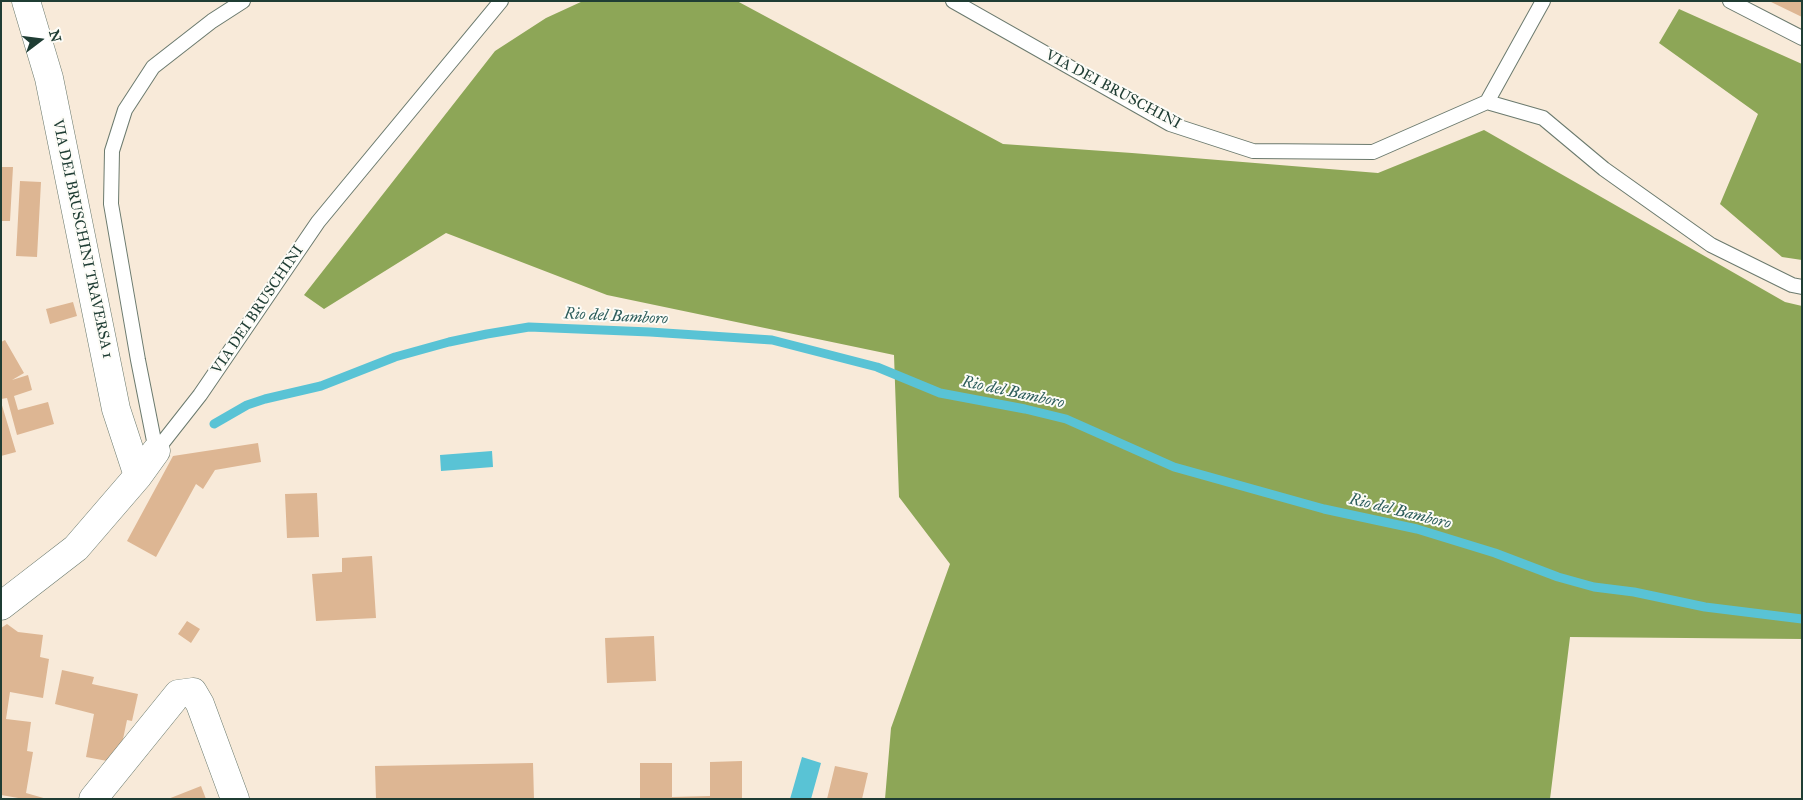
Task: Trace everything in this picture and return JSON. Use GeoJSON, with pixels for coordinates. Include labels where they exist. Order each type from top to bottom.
{"type":"FeatureCollection","features":[{"type":"Feature","properties":{"kind":"street","name":"VIA DEI BRUSCHINI TRAVERSA 1"},"geometry":{"type":"LineString","coordinates":[[26,1],[49,78],[116,410],[138,476]]}},
{"type":"Feature","properties":{"kind":"street","name":"VIA DEI BRUSCHINI"},"geometry":{"type":"LineString","coordinates":[[1,606],[76,548],[138,476],[156,451]]}},
{"type":"Feature","properties":{"kind":"street"},"geometry":{"type":"LineString","coordinates":[[93,799],[178,694],[193,692],[200,704],[235,799]]}},
{"type":"Feature","properties":{"kind":"lane"},"geometry":{"type":"LineString","coordinates":[[156,451],[111,204],[112,150],[125,110],[153,67],[212,21],[243,1]]}},
{"type":"Feature","properties":{"kind":"lane","name":"VIA DEI BRUSCHINI"},"geometry":{"type":"LineString","coordinates":[[156,451],[200,395],[318,222],[501,1]]}},
{"type":"Feature","properties":{"kind":"lane","name":"VIA DEI BRUSCHINI"},"geometry":{"type":"LineString","coordinates":[[952,1],[1170,124],[1253,151],[1373,152],[1487,102]]}},
{"type":"Feature","properties":{"kind":"lane"},"geometry":{"type":"LineString","coordinates":[[1543,1],[1487,102],[1543,118],[1604,169],[1711,245],[1792,285],[1802,287]]}},
{"type":"Feature","properties":{"kind":"lane"},"geometry":{"type":"LineString","coordinates":[[1730,1],[1802,38]]}},
{"type":"Feature","properties":{"kind":"green space"},"geometry":{"type":"Polygon","coordinates":[[[583,1],[737,1],[1003,144],[1378,173],[1484,130],[1785,302],[1802,306],[1802,639],[1570,637],[1550,799],[885,799],[891,728],[950,564],[899,497],[894,355],[607,295],[446,233],[324,309],[304,295],[495,51],[546,18],[583,1]]]}},
{"type":"Feature","properties":{"kind":"green space"},"geometry":{"type":"Polygon","coordinates":[[[1679,9],[1802,64],[1802,260],[1782,257],[1720,204],[1758,114],[1659,43],[1679,9]]]}},
{"type":"Feature","properties":{"kind":"water"},"geometry":{"type":"Polygon","coordinates":[[[492,451],[493,467],[441,471],[440,455],[492,451]]]}},
{"type":"Feature","properties":{"kind":"water"},"geometry":{"type":"Polygon","coordinates":[[[802,757],[821,763],[811,799],[790,799],[802,757]]]}},
{"type":"Feature","properties":{"kind":"building"},"geometry":{"type":"Polygon","coordinates":[[[1769,1],[1802,1],[1802,17],[1769,1]]]}},
{"type":"Feature","properties":{"kind":"building"},"geometry":{"type":"Polygon","coordinates":[[[1,167],[13,167],[10,221],[1,221],[1,167]]]}},
{"type":"Feature","properties":{"kind":"building"},"geometry":{"type":"Polygon","coordinates":[[[20,181],[41,182],[37,257],[16,256],[20,181]]]}},
{"type":"Feature","properties":{"kind":"building"},"geometry":{"type":"Polygon","coordinates":[[[73,302],[77,316],[50,324],[46,309],[73,302]]]}},
{"type":"Feature","properties":{"kind":"building"},"geometry":{"type":"Polygon","coordinates":[[[5,340],[24,373],[12,380],[28,375],[32,390],[14,396],[18,410],[48,402],[54,424],[17,435],[7,398],[1,399],[1,342],[5,340]]]}},
{"type":"Feature","properties":{"kind":"building"},"geometry":{"type":"Polygon","coordinates":[[[1,402],[16,452],[1,456],[1,402]]]}},
{"type":"Feature","properties":{"kind":"building"},"geometry":{"type":"Polygon","coordinates":[[[258,443],[261,462],[215,470],[203,489],[196,484],[156,557],[127,541],[173,456],[258,443]]]}},
{"type":"Feature","properties":{"kind":"building"},"geometry":{"type":"Polygon","coordinates":[[[317,493],[319,537],[287,538],[285,494],[317,493]]]}},
{"type":"Feature","properties":{"kind":"building"},"geometry":{"type":"Polygon","coordinates":[[[372,556],[376,618],[316,621],[312,574],[342,572],[342,558],[372,556]]]}},
{"type":"Feature","properties":{"kind":"building"},"geometry":{"type":"Polygon","coordinates":[[[187,621],[200,629],[191,643],[178,634],[187,621]]]}},
{"type":"Feature","properties":{"kind":"building"},"geometry":{"type":"Polygon","coordinates":[[[7,624],[18,632],[43,635],[40,657],[49,659],[43,698],[10,692],[6,719],[31,722],[27,751],[33,752],[26,793],[47,799],[24,799],[1,795],[1,628],[7,624]]]}},
{"type":"Feature","properties":{"kind":"building"},"geometry":{"type":"Polygon","coordinates":[[[654,636],[656,681],[607,683],[605,638],[654,636]]]}},
{"type":"Feature","properties":{"kind":"building"},"geometry":{"type":"Polygon","coordinates":[[[62,670],[94,677],[92,684],[138,694],[132,721],[127,720],[118,763],[86,757],[94,714],[55,704],[62,670]]]}},
{"type":"Feature","properties":{"kind":"building"},"geometry":{"type":"Polygon","coordinates":[[[742,761],[742,799],[640,799],[640,763],[672,763],[672,797],[710,796],[710,762],[742,761]]]}},
{"type":"Feature","properties":{"kind":"building"},"geometry":{"type":"Polygon","coordinates":[[[533,763],[534,799],[376,799],[375,766],[533,763]]]}},
{"type":"Feature","properties":{"kind":"building"},"geometry":{"type":"Polygon","coordinates":[[[835,766],[868,773],[862,799],[827,799],[835,766]]]}},
{"type":"Feature","properties":{"kind":"building"},"geometry":{"type":"Polygon","coordinates":[[[201,786],[206,799],[168,799],[201,786]]]}},
{"type":"Feature","properties":{"kind":"waterway","name":"Rio del Bamboro"},"geometry":{"type":"LineString","coordinates":[[214,424],[247,405],[321,386],[395,357],[449,342],[529,327],[772,340],[877,367],[940,393],[1025,409],[1066,419],[1174,467],[1324,509],[1417,529],[1495,553],[1558,577],[1594,587],[1634,592],[1705,607],[1802,619]]}}]}
